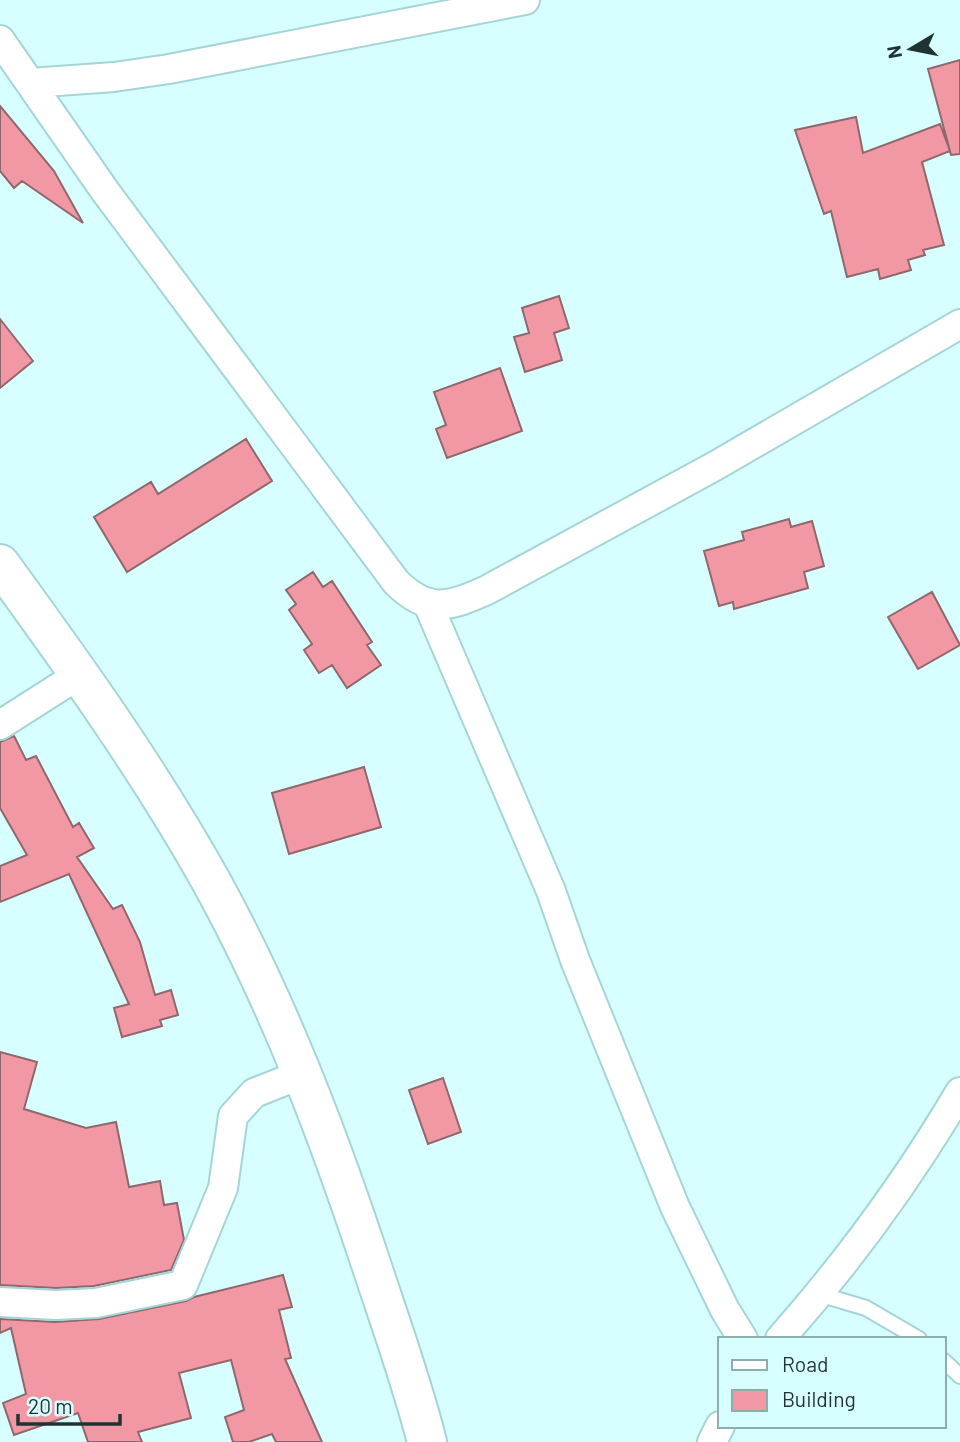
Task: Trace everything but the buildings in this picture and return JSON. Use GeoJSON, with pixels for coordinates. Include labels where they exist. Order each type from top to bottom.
{"type":"FeatureCollection","features":[{"type":"Feature","properties":{"kind":"main road"},"geometry":{"type":"LineString","coordinates":[[0,564],[80,674],[156,788],[210,879],[252,958],[288,1034],[358,1224],[427,1442]]}},
{"type":"Feature","properties":{"kind":"street"},"geometry":{"type":"LineString","coordinates":[[30,83],[114,77],[169,69],[525,0]]}},
{"type":"Feature","properties":{"kind":"street"},"geometry":{"type":"LineString","coordinates":[[0,40],[105,191],[396,582],[410,596],[428,604],[444,605],[462,601],[487,590],[715,466],[960,324]]}},
{"type":"Feature","properties":{"kind":"street"},"geometry":{"type":"LineString","coordinates":[[428,604],[551,891],[575,960],[675,1207],[725,1310],[742,1337]]}},
{"type":"Feature","properties":{"kind":"street"},"geometry":{"type":"LineString","coordinates":[[0,724],[80,674]]}},
{"type":"Feature","properties":{"kind":"street"},"geometry":{"type":"LineString","coordinates":[[0,1302],[56,1305],[96,1303],[183,1285],[223,1188],[233,1116],[254,1093],[302,1074]]}},
{"type":"Feature","properties":{"kind":"street"},"geometry":{"type":"LineString","coordinates":[[782,1337],[875,1223],[960,1092]]}},
{"type":"Feature","properties":{"kind":"lane"},"geometry":{"type":"LineString","coordinates":[[819,1294],[866,1308],[916,1337]]}},
{"type":"Feature","properties":{"kind":"lane"},"geometry":{"type":"LineString","coordinates":[[946,1363],[960,1376]]}}]}
